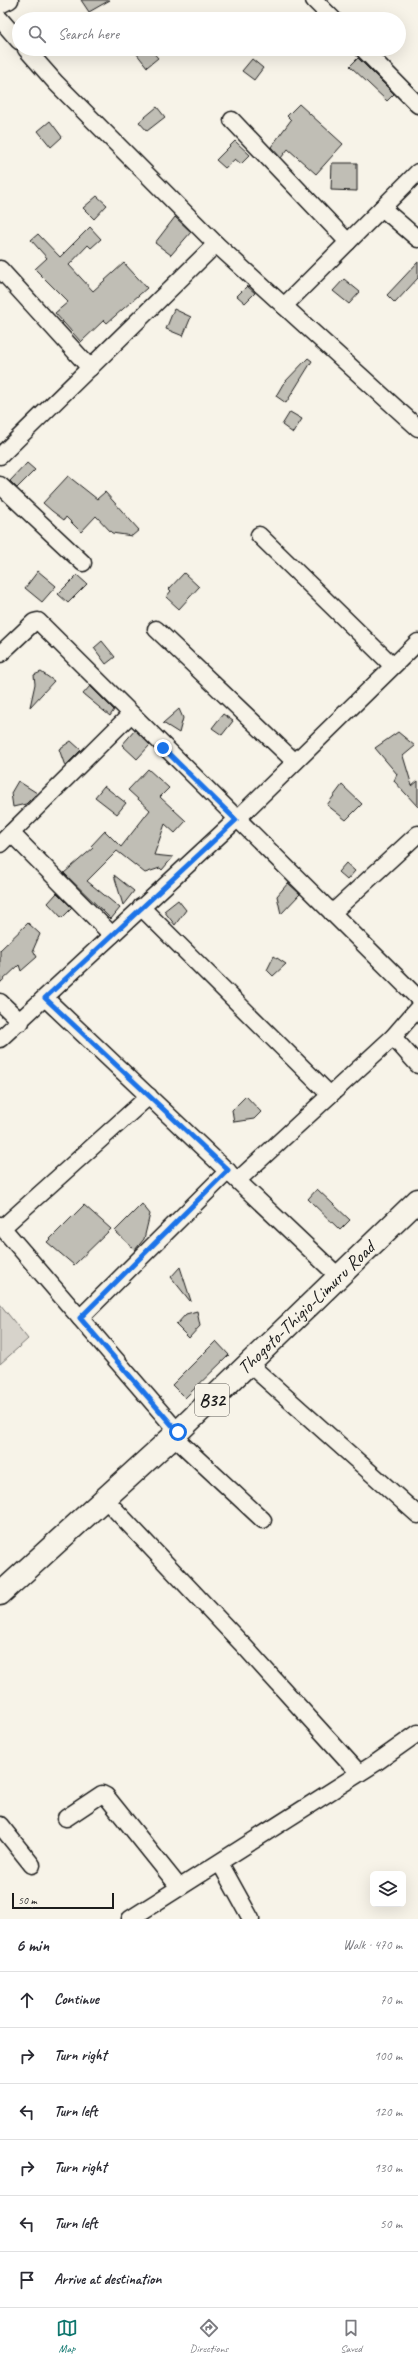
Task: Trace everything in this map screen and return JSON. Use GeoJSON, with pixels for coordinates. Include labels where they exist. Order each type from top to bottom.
{"type":"FeatureCollection","features":[{"type":"Feature","properties":{"kind":"highway","name":"Thogoto-Thigio-Limuru Road"},"geometry":{"type":"LineString","coordinates":[[0,1594],[176,1434],[339,1277],[416,1206]]}},
{"type":"Feature","properties":{"kind":"street"},"geometry":{"type":"LineString","coordinates":[[0,5],[10,0]]}},
{"type":"Feature","properties":{"kind":"street"},"geometry":{"type":"LineString","coordinates":[[314,0],[326,12]]}},
{"type":"Feature","properties":{"kind":"street"},"geometry":{"type":"LineString","coordinates":[[0,19],[12,33]]}},
{"type":"Feature","properties":{"kind":"street"},"geometry":{"type":"LineString","coordinates":[[32,56],[56,83],[216,244],[418,428]]}},
{"type":"Feature","properties":{"kind":"street"},"geometry":{"type":"LineString","coordinates":[[369,56],[418,105]]}},
{"type":"Feature","properties":{"kind":"street"},"geometry":{"type":"LineString","coordinates":[[232,120],[348,242]]}},
{"type":"Feature","properties":{"kind":"street"},"geometry":{"type":"LineString","coordinates":[[284,306],[418,172]]}},
{"type":"Feature","properties":{"kind":"street"},"geometry":{"type":"LineString","coordinates":[[382,208],[418,239]]}},
{"type":"Feature","properties":{"kind":"street"},"geometry":{"type":"LineString","coordinates":[[0,456],[216,244]]}},
{"type":"Feature","properties":{"kind":"street"},"geometry":{"type":"LineString","coordinates":[[0,269],[90,368]]}},
{"type":"Feature","properties":{"kind":"street"},"geometry":{"type":"LineString","coordinates":[[0,485],[83,563]]}},
{"type":"Feature","properties":{"kind":"street"},"geometry":{"type":"LineString","coordinates":[[259,534],[392,665]]}},
{"type":"Feature","properties":{"kind":"street"},"geometry":{"type":"LineString","coordinates":[[0,654],[34,622],[38,621],[236,820],[418,998]]}},
{"type":"Feature","properties":{"kind":"street"},"geometry":{"type":"LineString","coordinates":[[156,629],[295,762]]}},
{"type":"Feature","properties":{"kind":"street"},"geometry":{"type":"LineString","coordinates":[[0,1039],[21,1022],[141,907],[236,820],[392,665],[418,642]]}},
{"type":"Feature","properties":{"kind":"street"},"geometry":{"type":"LineString","coordinates":[[112,935],[5,838],[131,714]]}},
{"type":"Feature","properties":{"kind":"street"},"geometry":{"type":"LineString","coordinates":[[332,914],[418,834]]}},
{"type":"Feature","properties":{"kind":"street"},"geometry":{"type":"LineString","coordinates":[[141,907],[330,1094]]}},
{"type":"Feature","properties":{"kind":"street"},"geometry":{"type":"LineString","coordinates":[[45,998],[339,1277]]}},
{"type":"Feature","properties":{"kind":"street"},"geometry":{"type":"LineString","coordinates":[[0,1002],[21,1022]]}},
{"type":"Feature","properties":{"kind":"street"},"geometry":{"type":"LineString","coordinates":[[80,1318],[233,1175],[330,1094],[393,1037],[418,1008]]}},
{"type":"Feature","properties":{"kind":"street"},"geometry":{"type":"LineString","coordinates":[[393,1037],[418,1065]]}},
{"type":"Feature","properties":{"kind":"street"},"geometry":{"type":"LineString","coordinates":[[149,1096],[1,1227],[80,1318],[176,1434],[263,1520]]}},
{"type":"Feature","properties":{"kind":"street"},"geometry":{"type":"LineString","coordinates":[[249,1364],[418,1515]]}},
{"type":"Feature","properties":{"kind":"street"},"geometry":{"type":"LineString","coordinates":[[104,1498],[244,1646],[359,1773]]}},
{"type":"Feature","properties":{"kind":"street"},"geometry":{"type":"LineString","coordinates":[[130,1919],[417,1737]]}},
{"type":"Feature","properties":{"kind":"street"},"geometry":{"type":"LineString","coordinates":[[66,1818],[102,1794],[106,1796],[179,1887]]}},
{"type":"Feature","properties":{"kind":"street"},"geometry":{"type":"LineString","coordinates":[[0,1825],[32,1865]]}},
{"type":"Feature","properties":{"kind":"street"},"geometry":{"type":"LineString","coordinates":[[220,1863],[251,1919]]}},
{"type":"Feature","properties":{"kind":"shaded area"},"geometry":{"type":"Polygon","coordinates":[[[0,1304],[28,1339],[0,1364],[0,1304]]]}},
{"type":"Feature","properties":{"kind":"building"},"geometry":{"type":"Polygon","coordinates":[[[81,0],[110,0],[89,12],[81,0]]]}},
{"type":"Feature","properties":{"kind":"building"},"geometry":{"type":"Polygon","coordinates":[[[138,56],[156,56],[158,58],[147,67],[138,56]]]}},
{"type":"Feature","properties":{"kind":"building"},"geometry":{"type":"Polygon","coordinates":[[[358,58],[394,94],[387,101],[350,66],[358,58]]]}},
{"type":"Feature","properties":{"kind":"building"},"geometry":{"type":"Polygon","coordinates":[[[252,59],[263,68],[254,80],[242,71],[252,59]]]}},
{"type":"Feature","properties":{"kind":"building"},"geometry":{"type":"Polygon","coordinates":[[[299,104],[343,144],[316,174],[288,149],[281,158],[271,147],[291,120],[287,116],[299,104]]]}},
{"type":"Feature","properties":{"kind":"building"},"geometry":{"type":"Polygon","coordinates":[[[157,107],[165,117],[147,131],[139,122],[157,107]]]}},
{"type":"Feature","properties":{"kind":"building"},"geometry":{"type":"Polygon","coordinates":[[[50,121],[62,137],[51,147],[38,131],[50,121]]]}},
{"type":"Feature","properties":{"kind":"building"},"geometry":{"type":"Polygon","coordinates":[[[235,141],[250,155],[241,164],[235,159],[225,168],[216,160],[235,141]]]}},
{"type":"Feature","properties":{"kind":"building"},"geometry":{"type":"Polygon","coordinates":[[[332,163],[357,163],[357,191],[331,190],[332,163]]]}},
{"type":"Feature","properties":{"kind":"building"},"geometry":{"type":"Polygon","coordinates":[[[97,196],[107,205],[94,219],[83,208],[97,196]]]}},
{"type":"Feature","properties":{"kind":"building"},"geometry":{"type":"Polygon","coordinates":[[[175,217],[191,232],[171,255],[155,243],[175,217]]]}},
{"type":"Feature","properties":{"kind":"building"},"geometry":{"type":"Polygon","coordinates":[[[90,227],[101,239],[91,248],[88,245],[69,265],[93,291],[124,263],[147,288],[107,323],[104,320],[81,342],[55,313],[68,302],[35,269],[47,258],[31,240],[38,234],[60,257],[90,227]]]}},
{"type":"Feature","properties":{"kind":"building"},"geometry":{"type":"Polygon","coordinates":[[[418,262],[418,278],[395,303],[387,295],[418,262]]]}},
{"type":"Feature","properties":{"kind":"building"},"geometry":{"type":"Polygon","coordinates":[[[344,279],[360,292],[349,304],[333,291],[344,279]]]}},
{"type":"Feature","properties":{"kind":"building"},"geometry":{"type":"Polygon","coordinates":[[[247,286],[255,293],[245,303],[237,296],[247,286]]]}},
{"type":"Feature","properties":{"kind":"building"},"geometry":{"type":"Polygon","coordinates":[[[174,309],[191,317],[183,336],[166,329],[174,309]]]}},
{"type":"Feature","properties":{"kind":"building"},"geometry":{"type":"Polygon","coordinates":[[[308,358],[312,361],[286,403],[276,396],[283,384],[308,358]]]}},
{"type":"Feature","properties":{"kind":"building"},"geometry":{"type":"Polygon","coordinates":[[[290,412],[302,419],[293,433],[282,425],[290,412]]]}},
{"type":"Feature","properties":{"kind":"building"},"geometry":{"type":"Polygon","coordinates":[[[27,463],[35,470],[17,488],[10,481],[27,463]]]}},
{"type":"Feature","properties":{"kind":"building"},"geometry":{"type":"Polygon","coordinates":[[[68,476],[97,499],[105,492],[139,530],[132,536],[112,533],[96,516],[81,532],[66,517],[64,520],[52,511],[43,503],[68,476]]]}},
{"type":"Feature","properties":{"kind":"building"},"geometry":{"type":"Polygon","coordinates":[[[38,571],[56,586],[42,602],[25,588],[38,571]]]}},
{"type":"Feature","properties":{"kind":"building"},"geometry":{"type":"Polygon","coordinates":[[[184,573],[199,587],[179,609],[166,597],[171,591],[169,589],[184,573]]]}},
{"type":"Feature","properties":{"kind":"building"},"geometry":{"type":"Polygon","coordinates":[[[77,575],[87,584],[68,603],[58,594],[77,575]]]}},
{"type":"Feature","properties":{"kind":"building"},"geometry":{"type":"Polygon","coordinates":[[[102,641],[115,657],[106,664],[94,648],[102,641]]]}},
{"type":"Feature","properties":{"kind":"building"},"geometry":{"type":"Polygon","coordinates":[[[41,672],[54,681],[30,707],[35,684],[34,675],[41,672]]]}},
{"type":"Feature","properties":{"kind":"building"},"geometry":{"type":"Polygon","coordinates":[[[90,686],[114,710],[110,716],[83,694],[90,686]]]}},
{"type":"Feature","properties":{"kind":"building"},"geometry":{"type":"Polygon","coordinates":[[[179,709],[183,718],[179,733],[163,723],[179,709]]]}},
{"type":"Feature","properties":{"kind":"building"},"geometry":{"type":"Polygon","coordinates":[[[223,714],[233,721],[222,735],[212,728],[223,714]]]}},
{"type":"Feature","properties":{"kind":"building"},"geometry":{"type":"Polygon","coordinates":[[[135,730],[150,745],[137,759],[122,745],[135,730]]]}},
{"type":"Feature","properties":{"kind":"building"},"geometry":{"type":"Polygon","coordinates":[[[398,732],[415,746],[403,756],[412,786],[418,781],[418,807],[394,781],[397,774],[375,748],[398,732]]]}},
{"type":"Feature","properties":{"kind":"building"},"geometry":{"type":"Polygon","coordinates":[[[71,741],[81,750],[65,766],[59,749],[71,741]]]}},
{"type":"Feature","properties":{"kind":"building"},"geometry":{"type":"Polygon","coordinates":[[[148,769],[169,788],[160,797],[186,821],[175,833],[165,824],[154,855],[173,857],[162,870],[160,868],[145,873],[117,851],[87,881],[120,908],[111,919],[64,873],[93,848],[91,846],[105,831],[121,847],[150,810],[128,790],[148,769]]]}},
{"type":"Feature","properties":{"kind":"building"},"geometry":{"type":"Polygon","coordinates":[[[18,781],[37,793],[26,804],[13,807],[11,793],[18,781]]]}},
{"type":"Feature","properties":{"kind":"building"},"geometry":{"type":"Polygon","coordinates":[[[342,785],[362,804],[346,820],[327,805],[342,785]]]}},
{"type":"Feature","properties":{"kind":"building"},"geometry":{"type":"Polygon","coordinates":[[[104,786],[126,803],[117,814],[95,797],[104,786]]]}},
{"type":"Feature","properties":{"kind":"building"},"geometry":{"type":"Polygon","coordinates":[[[346,863],[355,871],[347,880],[338,872],[346,863]]]}},
{"type":"Feature","properties":{"kind":"building"},"geometry":{"type":"Polygon","coordinates":[[[114,875],[134,891],[123,905],[114,875]]]}},
{"type":"Feature","properties":{"kind":"building"},"geometry":{"type":"Polygon","coordinates":[[[288,883],[300,894],[281,914],[277,896],[288,883]]]}},
{"type":"Feature","properties":{"kind":"building"},"geometry":{"type":"Polygon","coordinates":[[[57,893],[72,908],[62,918],[48,903],[57,893]]]}},
{"type":"Feature","properties":{"kind":"building"},"geometry":{"type":"Polygon","coordinates":[[[178,900],[186,910],[175,925],[164,911],[178,900]]]}},
{"type":"Feature","properties":{"kind":"building"},"geometry":{"type":"Polygon","coordinates":[[[28,923],[40,934],[33,950],[37,957],[21,971],[19,965],[0,983],[0,950],[28,923]]]}},
{"type":"Feature","properties":{"kind":"building"},"geometry":{"type":"Polygon","coordinates":[[[274,956],[286,964],[273,976],[267,970],[274,956]]]}},
{"type":"Feature","properties":{"kind":"building"},"geometry":{"type":"Polygon","coordinates":[[[246,1096],[261,1112],[254,1119],[234,1122],[232,1110],[246,1096]]]}},
{"type":"Feature","properties":{"kind":"building"},"geometry":{"type":"Polygon","coordinates":[[[317,1189],[350,1220],[340,1230],[308,1199],[317,1189]]]}},
{"type":"Feature","properties":{"kind":"building"},"geometry":{"type":"Polygon","coordinates":[[[142,1204],[150,1214],[144,1239],[135,1250],[115,1231],[142,1204]]]}},
{"type":"Feature","properties":{"kind":"building"},"geometry":{"type":"Polygon","coordinates":[[[84,1205],[111,1229],[74,1265],[47,1242],[84,1205]]]}},
{"type":"Feature","properties":{"kind":"building"},"geometry":{"type":"Polygon","coordinates":[[[180,1267],[191,1301],[171,1277],[180,1267]]]}},
{"type":"Feature","properties":{"kind":"building"},"geometry":{"type":"Polygon","coordinates":[[[197,1311],[200,1326],[189,1338],[176,1325],[186,1314],[197,1311]]]}},
{"type":"Feature","properties":{"kind":"building"},"geometry":{"type":"Polygon","coordinates":[[[216,1341],[229,1355],[185,1398],[172,1385],[216,1341]]]}},
{"type":"Feature","properties":{"kind":"route"},"geometry":{"type":"LineString","coordinates":[[163,748],[236,820],[45,998],[228,1170],[80,1318],[178,1432]]}}]}
